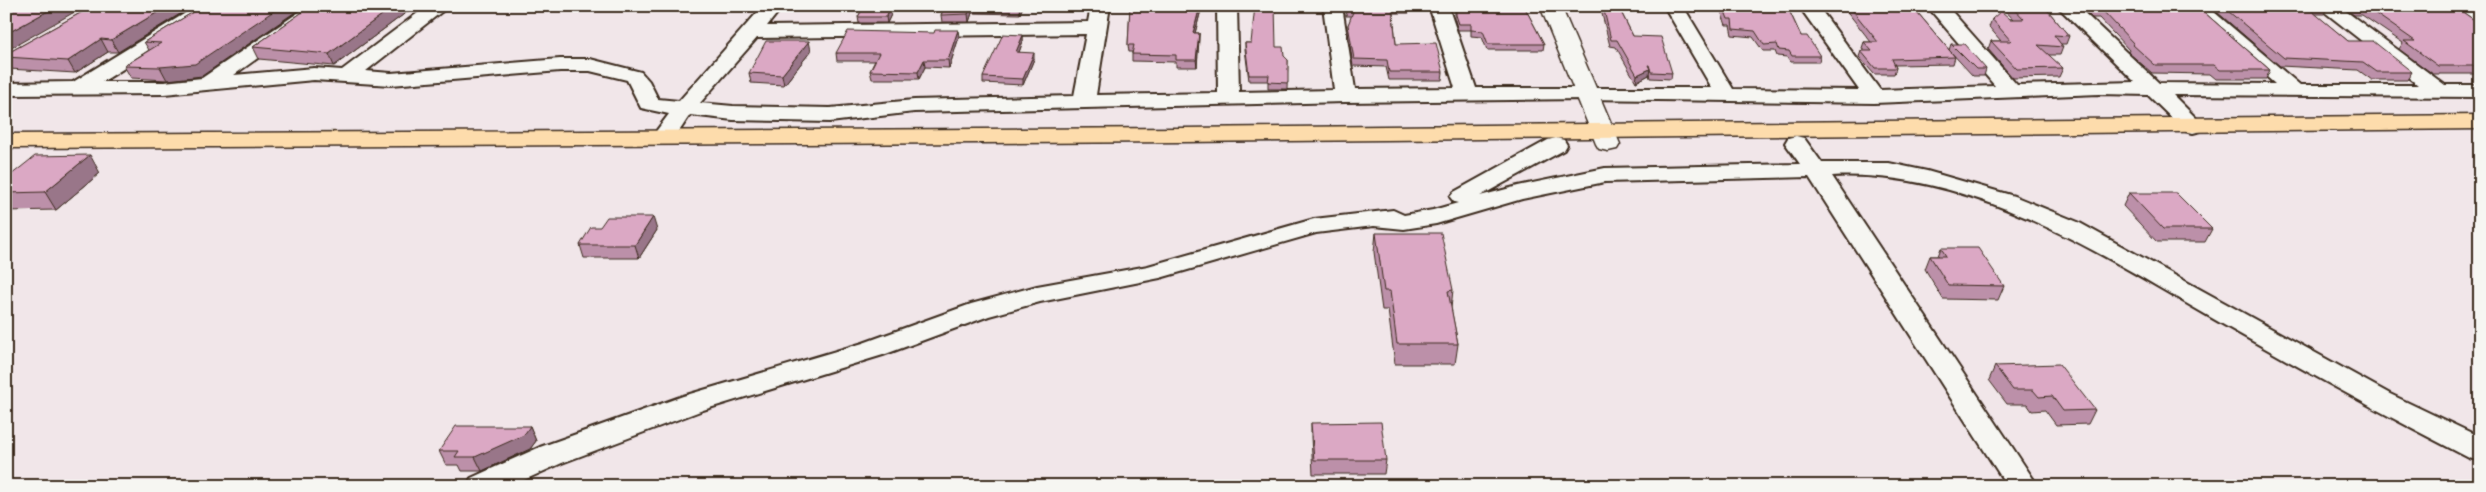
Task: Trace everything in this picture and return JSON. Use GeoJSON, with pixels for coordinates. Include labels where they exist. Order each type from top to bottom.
{"type":"FeatureCollection","features":[{"type":"Feature","properties":{"kind":"highway"},"geometry":{"type":"LineString","coordinates":[[6,141],[662,138],[1605,138],[2480,122]]}},
{"type":"Feature","properties":{"kind":"highway"},"geometry":{"type":"LineString","coordinates":[[6,154],[1556,145],[1605,138],[1796,143],[2480,136]]}},
{"type":"Feature","properties":{"kind":"street"},"geometry":{"type":"LineString","coordinates":[[78,88],[211,6]]}},
{"type":"Feature","properties":{"kind":"street"},"geometry":{"type":"LineString","coordinates":[[205,86],[321,6]]}},
{"type":"Feature","properties":{"kind":"street"},"geometry":{"type":"LineString","coordinates":[[348,75],[440,6]]}},
{"type":"Feature","properties":{"kind":"street"},"geometry":{"type":"LineString","coordinates":[[662,138],[684,109],[774,6]]}},
{"type":"Feature","properties":{"kind":"street"},"geometry":{"type":"LineString","coordinates":[[1084,101],[1101,6]]}},
{"type":"Feature","properties":{"kind":"street"},"geometry":{"type":"LineString","coordinates":[[1227,6],[1229,100]]}},
{"type":"Feature","properties":{"kind":"street"},"geometry":{"type":"LineString","coordinates":[[1332,6],[1345,96]]}},
{"type":"Feature","properties":{"kind":"street"},"geometry":{"type":"LineString","coordinates":[[1438,6],[1467,94]]}},
{"type":"Feature","properties":{"kind":"street"},"geometry":{"type":"LineString","coordinates":[[1550,6],[1605,138]]}},
{"type":"Feature","properties":{"kind":"street"},"geometry":{"type":"LineString","coordinates":[[1673,6],[1726,95]]}},
{"type":"Feature","properties":{"kind":"street"},"geometry":{"type":"LineString","coordinates":[[1808,6],[1874,97]]}},
{"type":"Feature","properties":{"kind":"street"},"geometry":{"type":"LineString","coordinates":[[1936,6],[2011,91]]}},
{"type":"Feature","properties":{"kind":"street"},"geometry":{"type":"LineString","coordinates":[[2066,6],[2151,89],[2193,126]]}},
{"type":"Feature","properties":{"kind":"street"},"geometry":{"type":"LineString","coordinates":[[2195,6],[2295,91]]}},
{"type":"Feature","properties":{"kind":"street"},"geometry":{"type":"LineString","coordinates":[[2326,6],[2440,91]]}},
{"type":"Feature","properties":{"kind":"street"},"geometry":{"type":"LineString","coordinates":[[2456,6],[2480,22]]}},
{"type":"Feature","properties":{"kind":"street"},"geometry":{"type":"LineString","coordinates":[[750,32],[1097,28]]}},
{"type":"Feature","properties":{"kind":"street"},"geometry":{"type":"LineString","coordinates":[[6,88],[205,86],[314,74],[391,79],[560,65],[590,65],[634,76],[640,81],[649,103],[658,106],[684,109],[830,115],[914,106],[1467,94],[1585,93],[1874,97],[2011,91],[2151,89],[2295,91],[2480,90]]}},
{"type":"Feature","properties":{"kind":"street"},"geometry":{"type":"LineString","coordinates":[[1796,143],[1816,170],[2023,486]]}},
{"type":"Feature","properties":{"kind":"street"},"geometry":{"type":"LineString","coordinates":[[482,486],[551,455],[693,402],[873,349],[980,310],[1037,294],[1152,273],[1314,226],[1377,220],[1416,213],[1474,192],[1556,145]]}},
{"type":"Feature","properties":{"kind":"street"},"geometry":{"type":"LineString","coordinates":[[1377,220],[1404,222],[1436,217],[1526,191],[1605,175],[1853,168],[1898,172],[1974,191],[2040,214],[2078,232],[2380,401],[2480,450]]}},
{"type":"Feature","properties":{"kind":"building"},"geometry":{"type":"Polygon","coordinates":[[[6,6],[57,6],[6,34],[6,6]]]}},
{"type":"Feature","properties":{"kind":"building"},"geometry":{"type":"Polygon","coordinates":[[[93,6],[168,6],[111,40],[101,39],[68,61],[6,57],[6,54],[93,6]]]}},
{"type":"Feature","properties":{"kind":"building"},"geometry":{"type":"Polygon","coordinates":[[[203,6],[281,6],[195,64],[160,67],[124,66],[161,43],[144,42],[203,6]]]}},
{"type":"Feature","properties":{"kind":"building"},"geometry":{"type":"Polygon","coordinates":[[[311,6],[394,6],[329,54],[253,47],[311,6]]]}},
{"type":"Feature","properties":{"kind":"building"},"geometry":{"type":"Polygon","coordinates":[[[864,6],[891,6],[886,17],[858,17],[864,6]]]}},
{"type":"Feature","properties":{"kind":"building"},"geometry":{"type":"Polygon","coordinates":[[[945,6],[971,6],[968,14],[941,15],[945,6]]]}},
{"type":"Feature","properties":{"kind":"building"},"geometry":{"type":"Polygon","coordinates":[[[974,6],[1020,6],[1019,7],[974,6]]]}},
{"type":"Feature","properties":{"kind":"building"},"geometry":{"type":"Polygon","coordinates":[[[1130,6],[1200,6],[1193,33],[1199,33],[1196,60],[1176,60],[1176,55],[1132,54],[1134,45],[1128,45],[1130,6]]]}},
{"type":"Feature","properties":{"kind":"building"},"geometry":{"type":"Polygon","coordinates":[[[1255,6],[1275,6],[1276,47],[1283,47],[1284,56],[1288,60],[1288,83],[1268,82],[1269,75],[1249,75],[1245,43],[1251,43],[1255,6]]]}},
{"type":"Feature","properties":{"kind":"building"},"geometry":{"type":"Polygon","coordinates":[[[1347,6],[1392,6],[1396,44],[1436,43],[1443,72],[1389,72],[1387,60],[1354,59],[1348,25],[1354,9],[1346,9],[1347,6]]]}},
{"type":"Feature","properties":{"kind":"building"},"geometry":{"type":"Polygon","coordinates":[[[1456,6],[1524,6],[1544,44],[1488,44],[1483,31],[1471,30],[1471,24],[1459,24],[1456,6]]]}},
{"type":"Feature","properties":{"kind":"building"},"geometry":{"type":"Polygon","coordinates":[[[1603,6],[1618,6],[1633,36],[1661,37],[1672,73],[1651,72],[1649,65],[1648,65],[1650,69],[1637,75],[1617,40],[1611,40],[1603,6]]]}},
{"type":"Feature","properties":{"kind":"building"},"geometry":{"type":"Polygon","coordinates":[[[1723,6],[1787,6],[1801,36],[1807,36],[1820,56],[1792,56],[1789,51],[1779,50],[1777,44],[1764,45],[1755,31],[1733,29],[1732,19],[1728,19],[1723,6]]]}},
{"type":"Feature","properties":{"kind":"building"},"geometry":{"type":"Polygon","coordinates":[[[1849,6],[1912,6],[1955,57],[1892,59],[1896,68],[1875,68],[1861,51],[1872,51],[1864,42],[1878,42],[1849,6]]]}},
{"type":"Feature","properties":{"kind":"building"},"geometry":{"type":"Polygon","coordinates":[[[2012,6],[2044,6],[2069,36],[2054,35],[2063,47],[2038,45],[2063,68],[2017,69],[1991,41],[2011,41],[1992,19],[2001,11],[2010,19],[2024,19],[2012,6]]]}},
{"type":"Feature","properties":{"kind":"building"},"geometry":{"type":"Polygon","coordinates":[[[2091,6],[2197,6],[2270,70],[2220,70],[2214,65],[2155,65],[2132,44],[2134,44],[2102,10],[2095,10],[2091,6]]]}},
{"type":"Feature","properties":{"kind":"building"},"geometry":{"type":"Polygon","coordinates":[[[2222,6],[2306,6],[2348,41],[2373,41],[2412,72],[2377,72],[2363,62],[2284,58],[2222,6]]]}},
{"type":"Feature","properties":{"kind":"building"},"geometry":{"type":"Polygon","coordinates":[[[2357,6],[2454,6],[2480,24],[2480,66],[2438,66],[2404,41],[2415,41],[2366,7],[2357,6]]]}},
{"type":"Feature","properties":{"kind":"building"},"geometry":{"type":"Polygon","coordinates":[[[935,30],[958,30],[948,60],[924,60],[918,72],[870,71],[879,53],[836,53],[848,31],[934,33],[935,30]]]}},
{"type":"Feature","properties":{"kind":"building"},"geometry":{"type":"Polygon","coordinates":[[[1003,34],[1023,35],[1016,52],[1034,53],[1023,79],[983,77],[1003,34]]]}},
{"type":"Feature","properties":{"kind":"building"},"geometry":{"type":"Polygon","coordinates":[[[766,41],[809,41],[782,75],[749,73],[766,41]]]}},
{"type":"Feature","properties":{"kind":"building"},"geometry":{"type":"Polygon","coordinates":[[[1951,44],[1964,44],[1986,69],[1976,69],[1951,44]]]}},
{"type":"Feature","properties":{"kind":"building"},"geometry":{"type":"Polygon","coordinates":[[[90,155],[45,192],[6,193],[6,179],[35,156],[90,155]]]}},
{"type":"Feature","properties":{"kind":"building"},"geometry":{"type":"Polygon","coordinates":[[[2129,193],[2176,193],[2212,229],[2163,229],[2129,193]]]}},
{"type":"Feature","properties":{"kind":"building"},"geometry":{"type":"Polygon","coordinates":[[[607,217],[653,217],[635,245],[580,245],[591,227],[600,227],[607,217]]]}},
{"type":"Feature","properties":{"kind":"building"},"geometry":{"type":"Polygon","coordinates":[[[1376,233],[1441,233],[1453,290],[1448,291],[1458,344],[1397,344],[1390,291],[1384,291],[1376,233]]]}},
{"type":"Feature","properties":{"kind":"building"},"geometry":{"type":"Polygon","coordinates":[[[1941,248],[1978,248],[2004,286],[1948,285],[1930,256],[1946,256],[1941,248]]]}},
{"type":"Feature","properties":{"kind":"building"},"geometry":{"type":"Polygon","coordinates":[[[2059,364],[2095,410],[2063,411],[2052,396],[2039,397],[2033,390],[2013,390],[1995,366],[2059,364]]]}},
{"type":"Feature","properties":{"kind":"building"},"geometry":{"type":"Polygon","coordinates":[[[1381,422],[1386,460],[1314,460],[1311,423],[1381,422]]]}},
{"type":"Feature","properties":{"kind":"building"},"geometry":{"type":"Polygon","coordinates":[[[456,426],[530,426],[524,435],[475,457],[455,457],[459,451],[439,451],[456,426]]]}}]}
